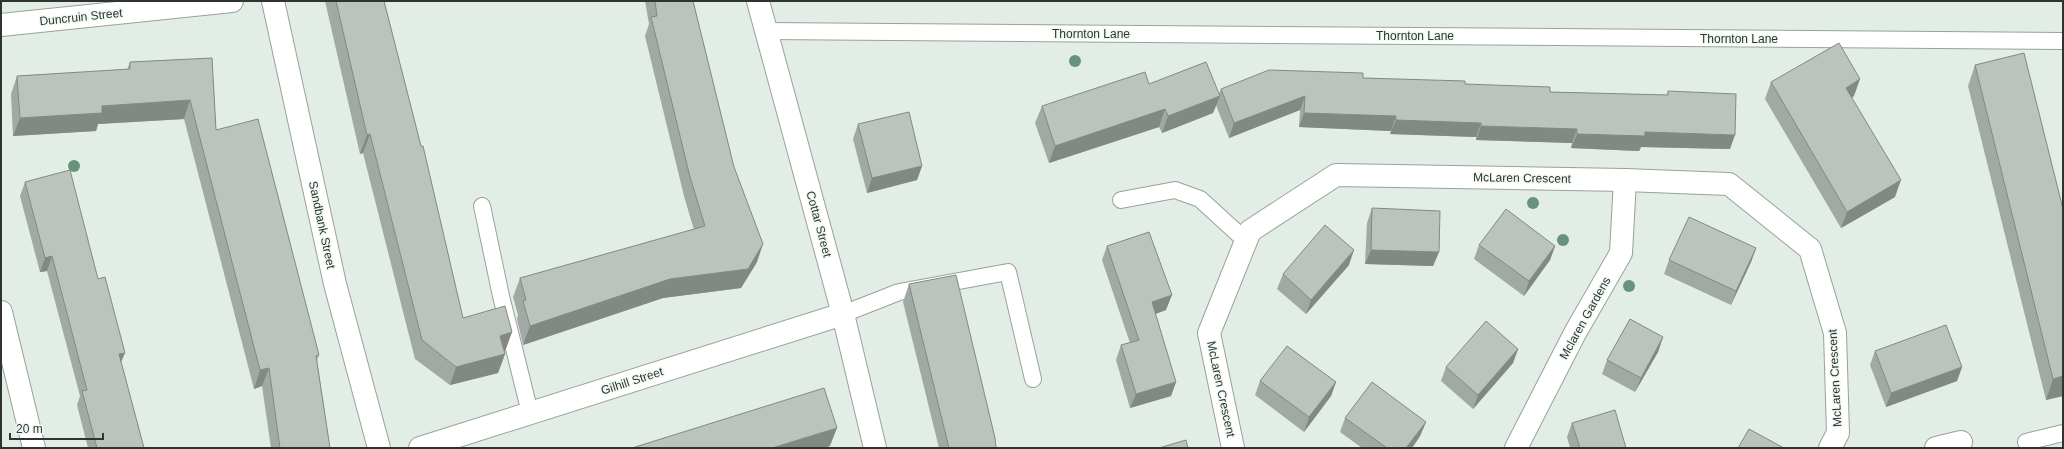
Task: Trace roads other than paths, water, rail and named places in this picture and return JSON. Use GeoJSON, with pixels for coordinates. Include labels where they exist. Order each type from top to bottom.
{"type":"FeatureCollection","features":[{"type":"Feature","properties":{"kind":"street","name":"Duncruin Street"},"geometry":{"type":"LineString","coordinates":[[1,25],[232,1]]}},
{"type":"Feature","properties":{"kind":"street","name":"Sandbank Street"},"geometry":{"type":"LineString","coordinates":[[273,1],[335,284],[378,448]]}},
{"type":"Feature","properties":{"kind":"street","name":"Cottar Street"},"geometry":{"type":"LineString","coordinates":[[758,1],[843,314],[875,448]]}},
{"type":"Feature","properties":{"kind":"street","name":"McLaren Crescent"},"geometry":{"type":"LineString","coordinates":[[1234,448],[1209,333],[1250,231],[1336,175],[1624,180],[1730,184],[1810,249],[1835,333],[1838,433],[1830,448]]}},
{"type":"Feature","properties":{"kind":"street","name":"Mclaren Gardens"},"geometry":{"type":"LineString","coordinates":[[1516,448],[1575,333],[1621,252],[1624,180]]}},
{"type":"Feature","properties":{"kind":"street"},"geometry":{"type":"LineString","coordinates":[[1,312],[34,448]]}},
{"type":"Feature","properties":{"kind":"street","name":"Gilhill Street"},"geometry":{"type":"LineString","coordinates":[[420,448],[843,314]]}},
{"type":"Feature","properties":{"kind":"street"},"geometry":{"type":"LineString","coordinates":[[1936,448],[1961,442]]}},
{"type":"Feature","properties":{"kind":"lane","name":"Thornton Lane"},"geometry":{"type":"LineString","coordinates":[[767,31],[2063,41]]}},
{"type":"Feature","properties":{"kind":"lane"},"geometry":{"type":"LineString","coordinates":[[1121,200],[1175,190],[1200,199],[1246,241]]}},
{"type":"Feature","properties":{"kind":"lane"},"geometry":{"type":"LineString","coordinates":[[482,206],[501,296],[530,413]]}},
{"type":"Feature","properties":{"kind":"lane"},"geometry":{"type":"LineString","coordinates":[[843,314],[899,292],[1008,272],[1033,379]]}},
{"type":"Feature","properties":{"kind":"lane"},"geometry":{"type":"LineString","coordinates":[[2026,442],[2063,433]]}}]}
